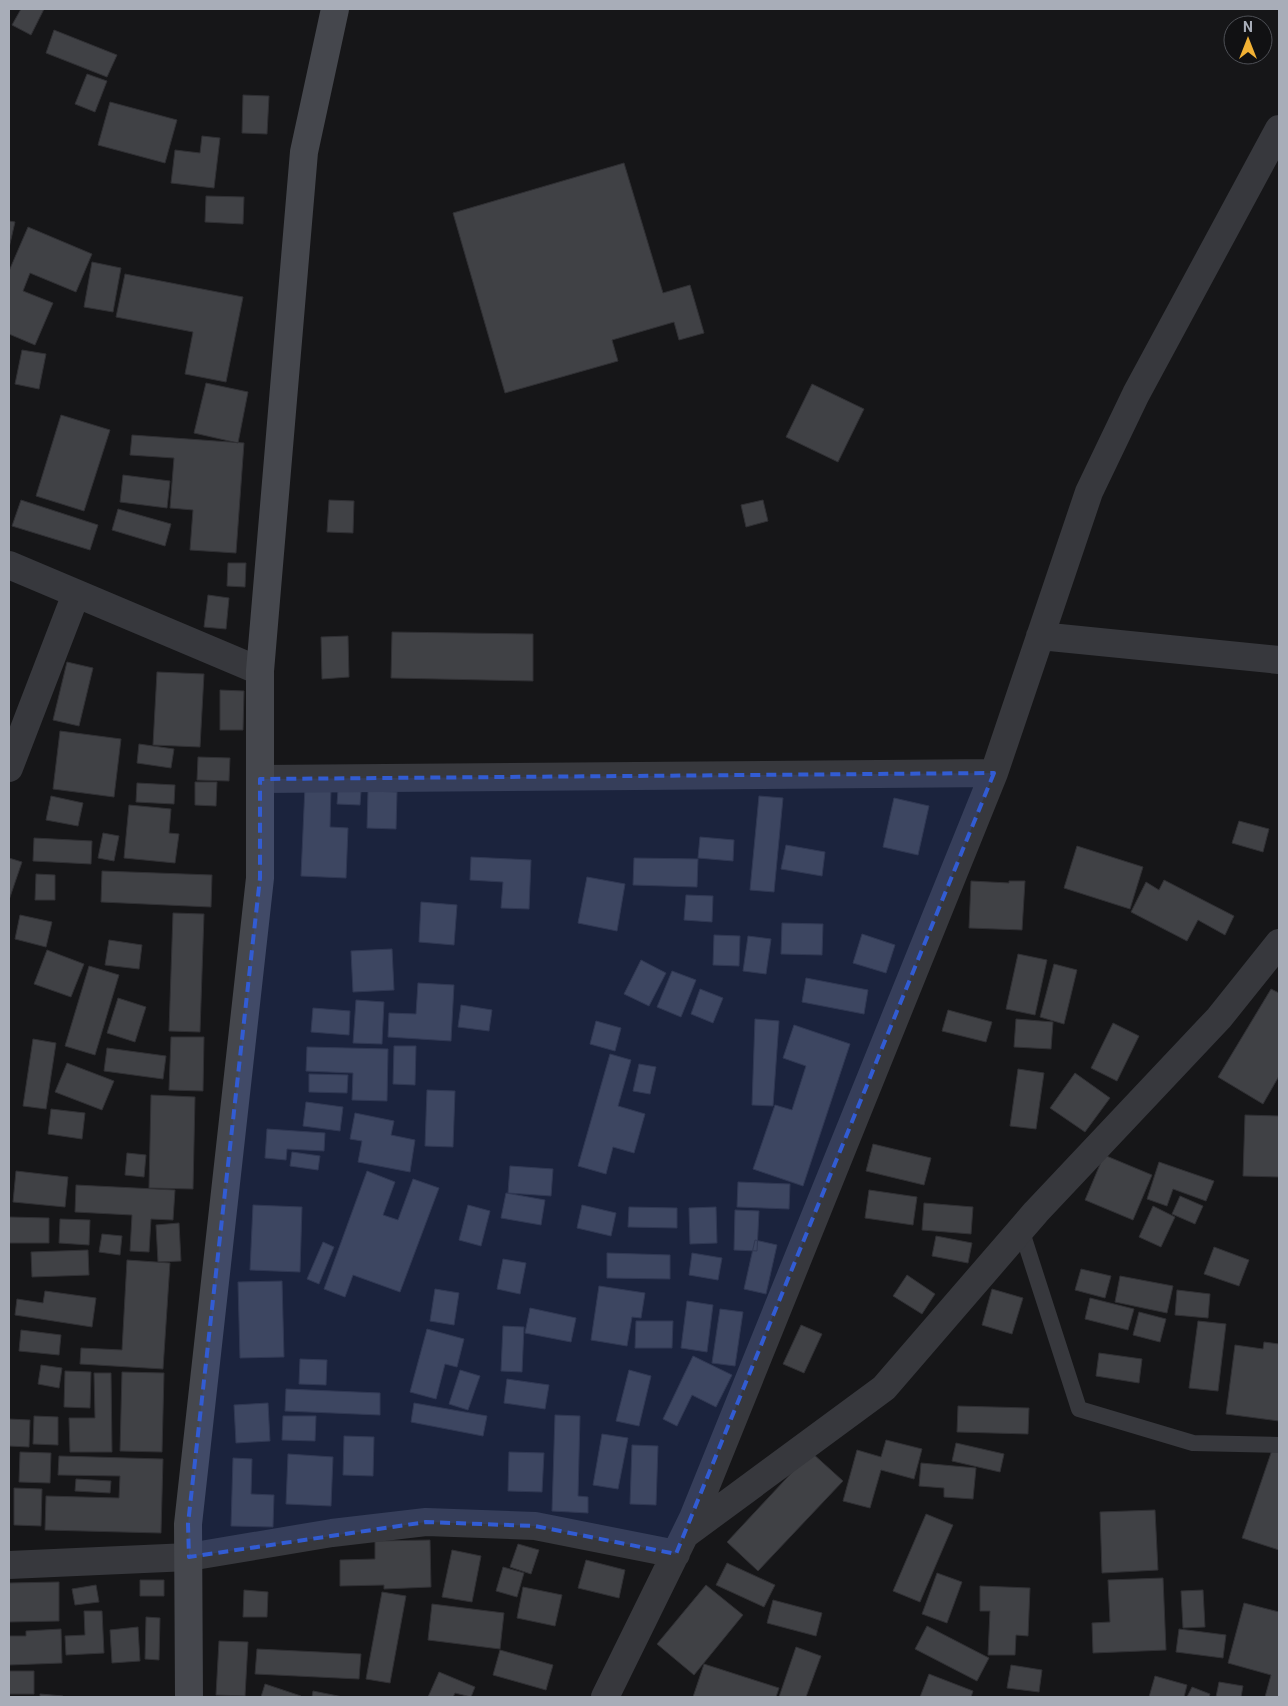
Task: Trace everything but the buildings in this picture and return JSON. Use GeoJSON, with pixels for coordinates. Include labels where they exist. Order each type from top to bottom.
{"type":"FeatureCollection","features":[{"type":"Feature","properties":{"kind":"street"},"geometry":{"type":"LineString","coordinates":[[189,1697],[188,1524],[260,878],[260,671],[304,152],[335,9]]}},
{"type":"Feature","properties":{"kind":"street"},"geometry":{"type":"LineString","coordinates":[[605,1697],[680,1544],[994,773],[1089,492],[1136,394],[1279,129]]}},
{"type":"Feature","properties":{"kind":"street"},"geometry":{"type":"LineString","coordinates":[[9,565],[260,671]]}},
{"type":"Feature","properties":{"kind":"street"},"geometry":{"type":"LineString","coordinates":[[9,768],[76,594]]}},
{"type":"Feature","properties":{"kind":"street"},"geometry":{"type":"LineString","coordinates":[[1040,636],[1279,660]]}},
{"type":"Feature","properties":{"kind":"street"},"geometry":{"type":"LineString","coordinates":[[260,779],[994,773]]}},
{"type":"Feature","properties":{"kind":"street"},"geometry":{"type":"LineString","coordinates":[[9,1565],[189,1557],[332,1533],[426,1522],[536,1526],[680,1544],[884,1388],[1021,1229],[1219,1018],[1279,943]]}},
{"type":"Feature","properties":{"kind":"lane"},"geometry":{"type":"LineString","coordinates":[[1021,1229],[1079,1409],[1193,1443],[1279,1445]]}},
{"type":"Feature","properties":{"kind":"highlighted area"},"geometry":{"type":"Polygon","coordinates":[[[994,773],[676,1554],[535,1526],[426,1522],[189,1557],[188,1524],[260,878],[260,779],[994,773]]]}}]}
